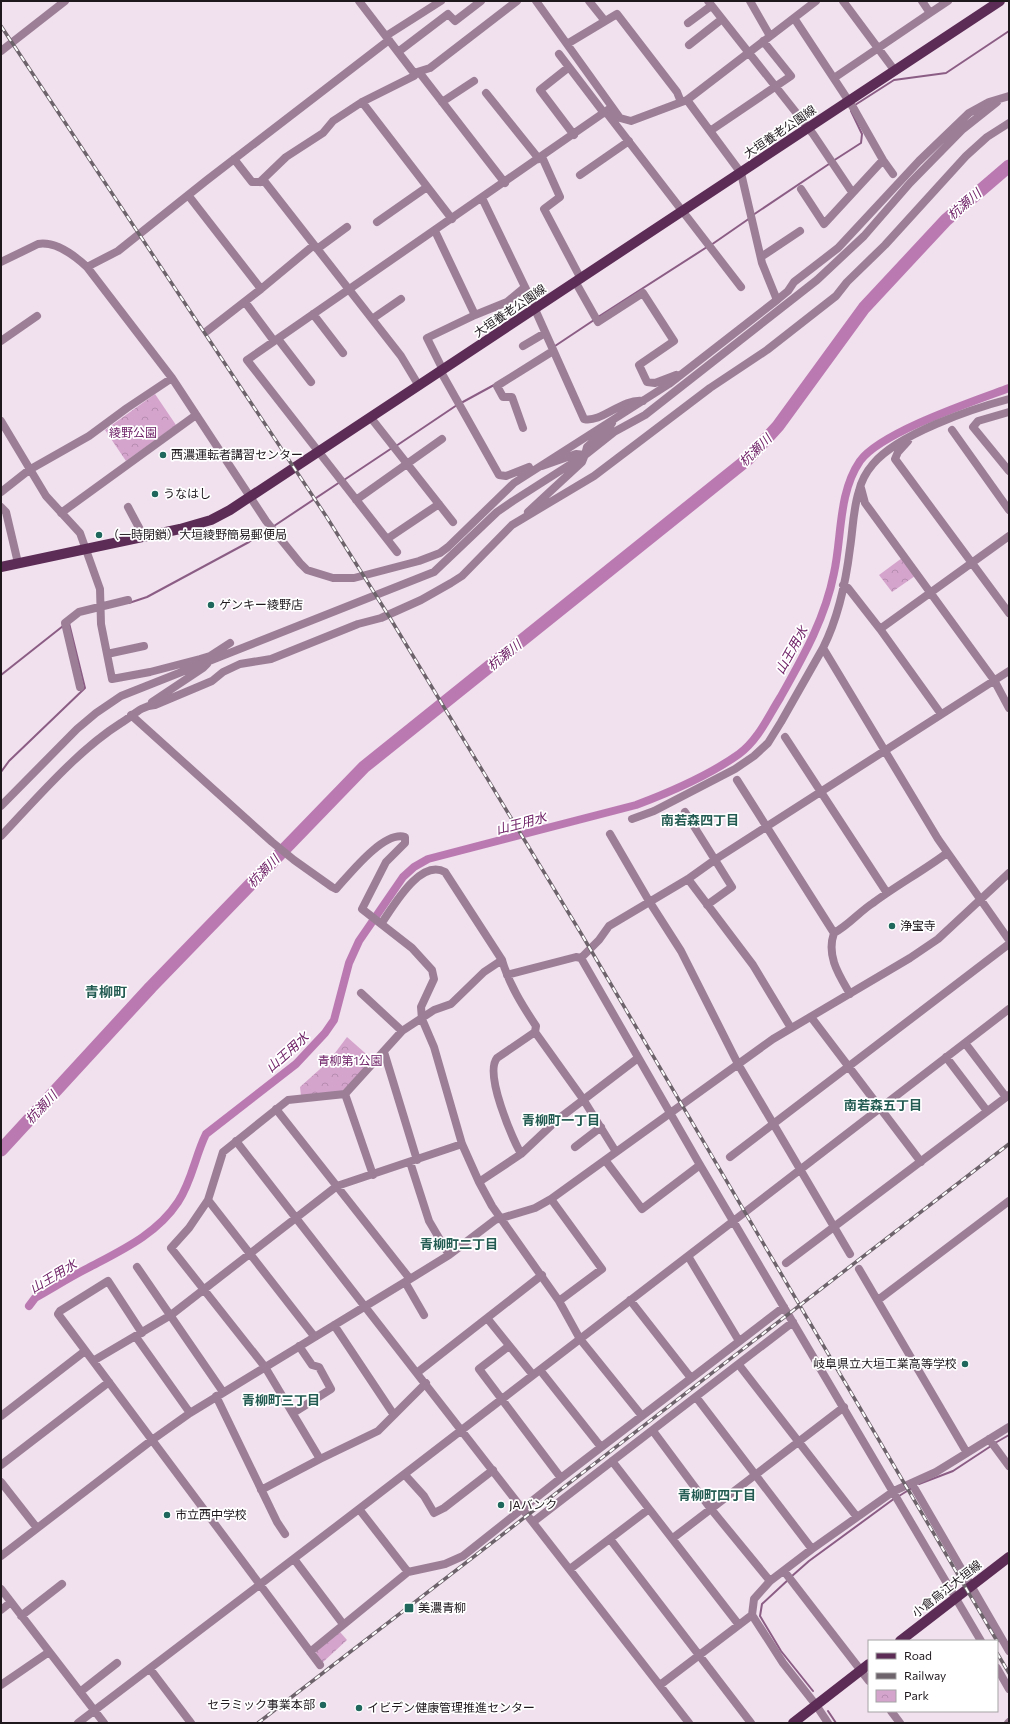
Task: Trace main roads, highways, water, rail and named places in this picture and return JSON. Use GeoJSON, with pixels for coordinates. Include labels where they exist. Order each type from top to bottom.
{"type":"FeatureCollection","features":[{"type":"Feature","properties":{"kind":"main road","name":"大垣養老公園線"},"geometry":{"type":"LineString","coordinates":[[1,567],[144,537],[210,520],[251,498],[318,452],[1000,1]]}},
{"type":"Feature","properties":{"kind":"main road","name":"小倉烏江大垣線"},"geometry":{"type":"LineString","coordinates":[[901,1640],[1009,1557]]}},
{"type":"Feature","properties":{"kind":"main road"},"geometry":{"type":"LineString","coordinates":[[793,1723],[865,1668]]}},
{"type":"Feature","properties":{"kind":"waterway"},"geometry":{"type":"LineString","coordinates":[[855,105],[894,80],[946,73],[1009,31]]}},
{"type":"Feature","properties":{"kind":"waterway"},"geometry":{"type":"LineString","coordinates":[[833,161],[861,143],[862,134],[851,111]]}},
{"type":"Feature","properties":{"kind":"waterway"},"geometry":{"type":"LineString","coordinates":[[753,215],[829,164]]}},
{"type":"Feature","properties":{"kind":"waterway","name":"杭瀬川"},"geometry":{"type":"LineString","coordinates":[[1,1150],[151,987],[364,767],[748,459],[778,426],[864,308],[946,220],[1009,166]]}},
{"type":"Feature","properties":{"kind":"waterway"},"geometry":{"type":"LineString","coordinates":[[711,245],[750,218]]}},
{"type":"Feature","properties":{"kind":"waterway"},"geometry":{"type":"LineString","coordinates":[[598,317],[707,247]]}},
{"type":"Feature","properties":{"kind":"waterway"},"geometry":{"type":"LineString","coordinates":[[555,346],[594,320]]}},
{"type":"Feature","properties":{"kind":"waterway"},"geometry":{"type":"LineString","coordinates":[[461,403],[494,385]]}},
{"type":"Feature","properties":{"kind":"waterway","name":"山王用水"},"geometry":{"type":"LineString","coordinates":[[29,1306],[35,1298],[126,1248],[149,1232],[169,1213],[178,1202],[187,1186],[206,1134],[296,1064],[325,1033],[334,1020],[349,963],[359,941],[403,877],[414,867],[428,859],[636,805],[703,776],[739,754],[746,748],[762,728],[780,698],[805,653],[819,622],[830,590],[837,559],[844,501],[853,474],[860,461],[871,450],[887,439],[929,418],[1009,388]]}},
{"type":"Feature","properties":{"kind":"waterway"},"geometry":{"type":"LineString","coordinates":[[396,446],[457,405]]}},
{"type":"Feature","properties":{"kind":"waterway"},"geometry":{"type":"LineString","coordinates":[[344,480],[392,448]]}},
{"type":"Feature","properties":{"kind":"waterway"},"geometry":{"type":"LineString","coordinates":[[274,526],[340,482]]}},
{"type":"Feature","properties":{"kind":"waterway"},"geometry":{"type":"LineString","coordinates":[[129,603],[147,597],[249,542],[270,528]]}},
{"type":"Feature","properties":{"kind":"waterway"},"geometry":{"type":"LineString","coordinates":[[1,772],[9,761],[85,688],[69,623]]}},
{"type":"Feature","properties":{"kind":"waterway"},"geometry":{"type":"LineString","coordinates":[[1,675],[63,626]]}},
{"type":"Feature","properties":{"kind":"waterway"},"geometry":{"type":"LineString","coordinates":[[995,1443],[1009,1435]]}},
{"type":"Feature","properties":{"kind":"waterway"},"geometry":{"type":"LineString","coordinates":[[919,1484],[953,1471],[991,1446]]}},
{"type":"Feature","properties":{"kind":"waterway"},"geometry":{"type":"LineString","coordinates":[[899,1496],[912,1488]]}},
{"type":"Feature","properties":{"kind":"waterway"},"geometry":{"type":"LineString","coordinates":[[792,1576],[809,1561],[895,1498]]}},
{"type":"Feature","properties":{"kind":"waterway"},"geometry":{"type":"LineString","coordinates":[[789,1579],[762,1604],[760,1616],[781,1651],[813,1691]]}},
{"type":"Feature","properties":{"kind":"waterway"},"geometry":{"type":"LineString","coordinates":[[828,1711],[836,1723]]}},
{"type":"Feature","properties":{"kind":"railway"},"geometry":{"type":"LineString","coordinates":[[1,26],[326,516],[387,613],[582,935],[996,1640]]}},
{"type":"Feature","properties":{"kind":"railway"},"geometry":{"type":"LineString","coordinates":[[258,1723],[1009,1144]]}},
{"type":"Feature","properties":{"kind":"railway"},"geometry":{"type":"LineString","coordinates":[[998,1655],[1009,1673]]}},
{"type":"Feature","properties":{"kind":"place","name":"西濃運転者講習センター"},"geometry":{"type":"Point","coordinates":[163,455]}},
{"type":"Feature","properties":{"kind":"place","name":"うなはし"},"geometry":{"type":"Point","coordinates":[155,494]}},
{"type":"Feature","properties":{"kind":"place","name":"（一時閉鎖）大垣綾野簡易郵便局"},"geometry":{"type":"Point","coordinates":[99,535]}},
{"type":"Feature","properties":{"kind":"place","name":"ゲンキー綾野店"},"geometry":{"type":"Point","coordinates":[211,605]}},
{"type":"Feature","properties":{"kind":"place","name":"浄宝寺"},"geometry":{"type":"Point","coordinates":[892,926]}},
{"type":"Feature","properties":{"kind":"place","name":"岐阜県立大垣工業高等学校"},"geometry":{"type":"Point","coordinates":[965,1364]}},
{"type":"Feature","properties":{"kind":"place","name":"JAバンク"},"geometry":{"type":"Point","coordinates":[501,1505]}},
{"type":"Feature","properties":{"kind":"place","name":"市立西中学校"},"geometry":{"type":"Point","coordinates":[167,1515]}},
{"type":"Feature","properties":{"kind":"place","name":"美濃青柳"},"geometry":{"type":"Point","coordinates":[409,1608]}},
{"type":"Feature","properties":{"kind":"place","name":"セラミック事業本部"},"geometry":{"type":"Point","coordinates":[323,1705]}},
{"type":"Feature","properties":{"kind":"place","name":"イビデン健康管理推進センター"},"geometry":{"type":"Point","coordinates":[359,1708]}},
{"type":"Feature","properties":{"kind":"district","name":"南若森四丁目"},"geometry":{"type":"Point","coordinates":[700,820]}},
{"type":"Feature","properties":{"kind":"district","name":"青柳町"},"geometry":{"type":"Point","coordinates":[106,992]}},
{"type":"Feature","properties":{"kind":"district","name":"南若森五丁目"},"geometry":{"type":"Point","coordinates":[883,1105]}},
{"type":"Feature","properties":{"kind":"district","name":"青柳町一丁目"},"geometry":{"type":"Point","coordinates":[561,1120]}},
{"type":"Feature","properties":{"kind":"district","name":"青柳町二丁目"},"geometry":{"type":"Point","coordinates":[459,1244]}},
{"type":"Feature","properties":{"kind":"district","name":"青柳町三丁目"},"geometry":{"type":"Point","coordinates":[281,1400]}},
{"type":"Feature","properties":{"kind":"district","name":"青柳町四丁目"},"geometry":{"type":"Point","coordinates":[717,1495]}},
{"type":"Feature","properties":{"kind":"park label","name":"綾野公園"},"geometry":{"type":"Point","coordinates":[133,433]}},
{"type":"Feature","properties":{"kind":"park label","name":"青柳第1公園"},"geometry":{"type":"Point","coordinates":[350,1061]}}]}
